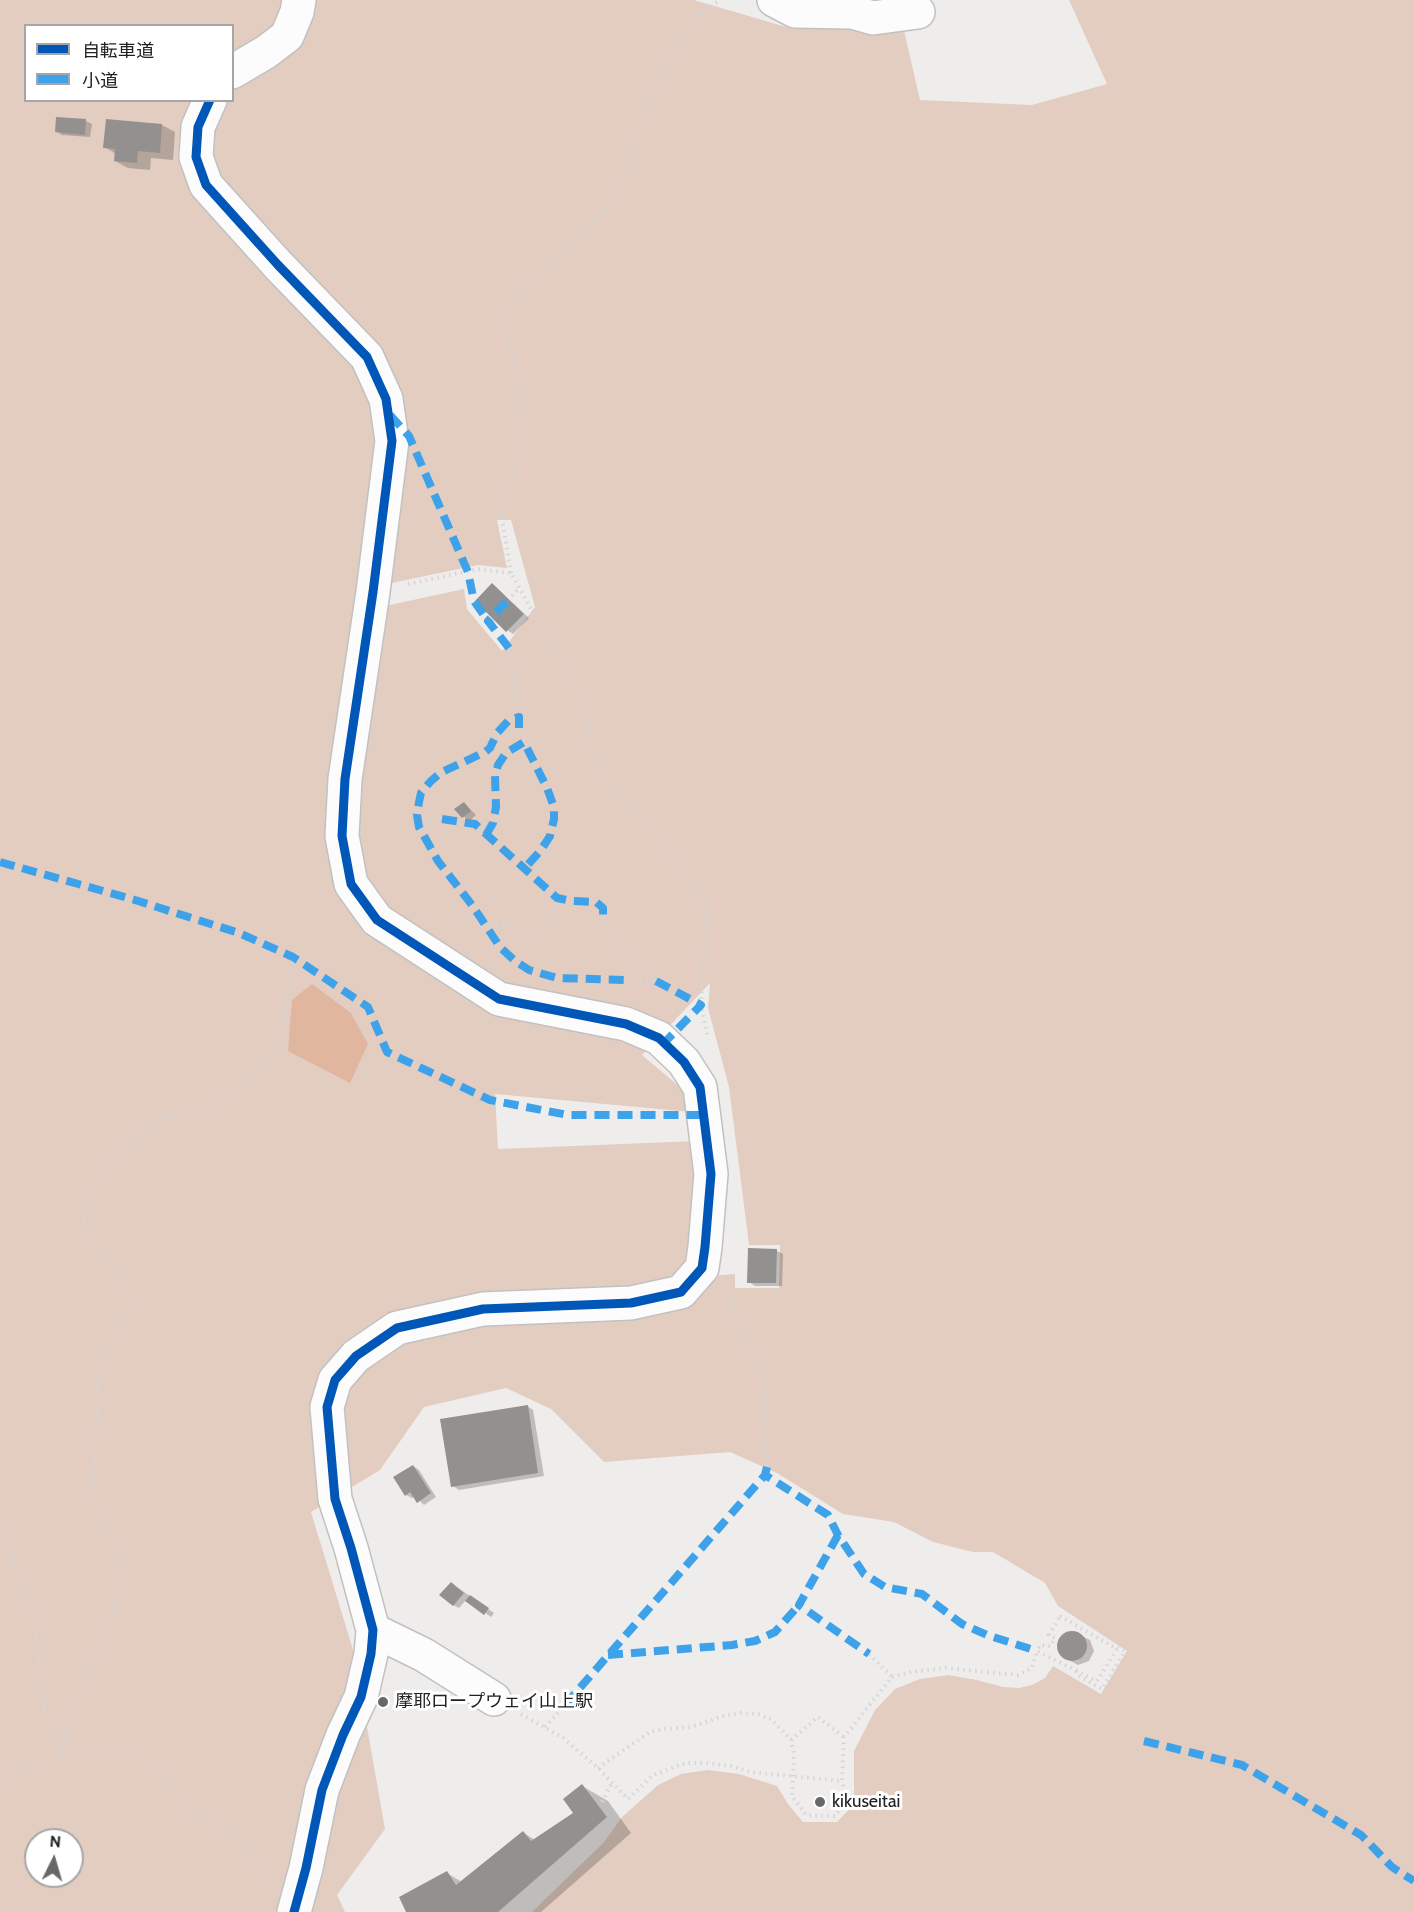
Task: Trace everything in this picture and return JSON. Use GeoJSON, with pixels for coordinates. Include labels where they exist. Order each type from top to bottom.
{"type":"FeatureCollection","features":[{"type":"Feature","properties":{"kind":"street"},"geometry":{"type":"LineString","coordinates":[[234,71],[266,52],[287,36],[297,12],[299,0]]}},
{"type":"Feature","properties":{"kind":"street"},"geometry":{"type":"LineString","coordinates":[[774,0],[795,11],[852,12],[873,18],[918,12]]}},
{"type":"Feature","properties":{"kind":"street"},"geometry":{"type":"LineString","coordinates":[[209,102],[198,127],[196,157],[206,185],[278,265],[367,357],[386,399],[392,441],[345,779],[342,836],[351,884],[377,920],[499,999],[626,1024],[660,1038],[684,1062],[700,1087],[711,1174],[702,1268],[681,1292],[631,1303],[483,1309],[397,1328],[356,1356],[335,1380],[327,1407],[335,1499],[373,1630],[371,1654],[361,1696],[342,1735],[322,1790],[306,1868],[282,1901]]}},
{"type":"Feature","properties":{"kind":"street"},"geometry":{"type":"LineString","coordinates":[[373,1630],[424,1655],[494,1699]]}},
{"type":"Feature","properties":{"kind":"path"},"geometry":{"type":"LineString","coordinates":[[710,1047],[701,1005],[706,911],[702,896],[675,857],[604,782],[597,764],[587,721],[579,702],[554,649],[510,573],[501,514],[520,450],[522,413],[507,332],[511,308],[521,286],[572,244],[600,217],[625,182],[644,107],[695,18],[720,0]]}},
{"type":"Feature","properties":{"kind":"path"},"geometry":{"type":"LineString","coordinates":[[372,592],[478,569],[510,573]]}},
{"type":"Feature","properties":{"kind":"path"},"geometry":{"type":"LineString","coordinates":[[512,596],[519,588]]}},
{"type":"Feature","properties":{"kind":"path"},"geometry":{"type":"LineString","coordinates":[[509,648],[519,717]]}},
{"type":"Feature","properties":{"kind":"path"},"geometry":{"type":"LineString","coordinates":[[519,728],[524,742]]}},
{"type":"Feature","properties":{"kind":"path"},"geometry":{"type":"LineString","coordinates":[[418,824],[442,819]]}},
{"type":"Feature","properties":{"kind":"path"},"geometry":{"type":"LineString","coordinates":[[484,923],[505,924],[528,932],[544,929],[554,918],[557,898]]}},
{"type":"Feature","properties":{"kind":"path"},"geometry":{"type":"LineString","coordinates":[[603,918],[614,944],[626,957],[640,965],[656,981],[628,980]]}},
{"type":"Feature","properties":{"kind":"path"},"geometry":{"type":"LineString","coordinates":[[61,1753],[71,1710],[105,1640],[123,1573],[93,1491],[98,1396],[96,1368],[133,1301],[82,1219],[101,1168],[152,1123],[237,1095],[280,1048],[293,957]]}},
{"type":"Feature","properties":{"kind":"path"},"geometry":{"type":"LineString","coordinates":[[730,1282],[730,1312],[765,1382],[767,1467]]}},
{"type":"Feature","properties":{"kind":"path"},"geometry":{"type":"LineString","coordinates":[[0,1518],[33,1613],[44,1710],[61,1753]]}},
{"type":"Feature","properties":{"kind":"path"},"geometry":{"type":"LineString","coordinates":[[598,1768],[650,1732],[691,1727],[723,1716],[741,1713],[758,1714],[771,1719],[791,1740],[794,1755],[792,1796],[806,1815],[836,1816],[847,1801],[842,1781],[844,1737],[892,1677],[911,1672],[946,1668],[1018,1675],[1026,1673],[1032,1668],[1037,1651],[1040,1645],[1051,1646],[1056,1638],[1049,1635],[1060,1616],[1117,1648],[1097,1681],[1037,1651]]}},
{"type":"Feature","properties":{"kind":"path"},"geometry":{"type":"LineString","coordinates":[[1076,1671],[1077,1676],[1102,1689],[1125,1651],[1116,1645],[1112,1646]]}},
{"type":"Feature","properties":{"kind":"path"},"geometry":{"type":"LineString","coordinates":[[869,1654],[892,1677]]}},
{"type":"Feature","properties":{"kind":"path"},"geometry":{"type":"LineString","coordinates":[[494,1699],[563,1738],[598,1768],[628,1799],[654,1775],[685,1763],[705,1762],[750,1772],[842,1781]]}},
{"type":"Feature","properties":{"kind":"path"},"geometry":{"type":"LineString","coordinates":[[545,1727],[565,1705]]}},
{"type":"Feature","properties":{"kind":"path"},"geometry":{"type":"LineString","coordinates":[[791,1740],[818,1717],[844,1737]]}},
{"type":"Feature","properties":{"kind":"path"},"geometry":{"type":"LineString","coordinates":[[0,1778],[61,1753],[155,1761],[184,1812],[238,1831],[282,1901]]}},
{"type":"Feature","properties":{"kind":"path"},"geometry":{"type":"LineString","coordinates":[[602,1802],[612,1783]]}},
{"type":"Feature","properties":{"kind":"shaded area"},"geometry":{"type":"Polygon","coordinates":[[[0,0],[694,0],[793,29],[875,0],[897,0],[920,100],[1032,105],[1107,84],[1069,0],[1414,0],[1414,1912],[532,1912],[604,1842],[622,1817],[658,1785],[681,1774],[708,1770],[739,1774],[777,1786],[803,1822],[837,1822],[854,1804],[854,1751],[875,1710],[895,1689],[920,1679],[948,1675],[1003,1687],[1019,1688],[1032,1685],[1045,1678],[1053,1666],[1101,1694],[1127,1651],[1058,1606],[1045,1583],[993,1552],[973,1552],[933,1542],[894,1522],[843,1514],[777,1473],[730,1452],[604,1462],[551,1409],[506,1388],[424,1407],[380,1470],[311,1512],[354,1653],[385,1829],[337,1895],[345,1912],[0,1912],[0,0]],[[497,520],[507,568],[478,565],[387,584],[385,606],[464,589],[467,609],[502,651],[535,607],[511,520],[497,520]],[[710,983],[642,1055],[688,1094],[692,1112],[495,1094],[498,1149],[697,1141],[709,1276],[735,1274],[735,1288],[779,1288],[780,1245],[749,1245],[729,1087],[708,1008],[710,983]]]}},
{"type":"Feature","properties":{"kind":"shaded area"},"geometry":{"type":"Polygon","coordinates":[[[312,984],[351,1013],[368,1044],[350,1083],[288,1051],[292,1000],[312,984]]]}},
{"type":"Feature","properties":{"kind":"building"},"geometry":{"type":"Polygon","coordinates":[[[56,117],[86,119],[85,135],[55,132],[56,117]]]}},
{"type":"Feature","properties":{"kind":"building"},"geometry":{"type":"Polygon","coordinates":[[[106,119],[162,124],[160,153],[138,151],[137,163],[114,161],[115,149],[103,148],[106,119]]]}},
{"type":"Feature","properties":{"kind":"building"},"geometry":{"type":"Polygon","coordinates":[[[492,583],[524,614],[506,632],[475,601],[492,583]]]}},
{"type":"Feature","properties":{"kind":"building"},"geometry":{"type":"Polygon","coordinates":[[[464,802],[471,811],[462,818],[454,809],[464,802]]]}},
{"type":"Feature","properties":{"kind":"building"},"geometry":{"type":"Polygon","coordinates":[[[748,1248],[777,1249],[776,1283],[747,1283],[748,1248]]]}},
{"type":"Feature","properties":{"kind":"building"},"geometry":{"type":"Polygon","coordinates":[[[528,1405],[538,1473],[451,1487],[440,1419],[528,1405]]]}},
{"type":"Feature","properties":{"kind":"building"},"geometry":{"type":"Polygon","coordinates":[[[413,1465],[431,1493],[417,1503],[410,1492],[405,1496],[393,1477],[413,1465]]]}},
{"type":"Feature","properties":{"kind":"building"},"geometry":{"type":"Polygon","coordinates":[[[451,1582],[464,1593],[453,1606],[439,1595],[451,1582]]]}},
{"type":"Feature","properties":{"kind":"building"},"geometry":{"type":"Polygon","coordinates":[[[470,1595],[489,1608],[484,1615],[465,1601],[470,1595]]]}},
{"type":"Feature","properties":{"kind":"building"},"geometry":{"type":"Polygon","coordinates":[[[1072,1631],[1083,1635],[1087,1646],[1083,1657],[1072,1661],[1061,1657],[1057,1646],[1061,1635],[1072,1631]]]}},
{"type":"Feature","properties":{"kind":"building"},"geometry":{"type":"Polygon","coordinates":[[[582,1784],[607,1817],[498,1912],[406,1912],[399,1897],[447,1871],[456,1885],[523,1831],[531,1841],[573,1813],[563,1799],[582,1784]]]}},
{"type":"Feature","properties":{"kind":"marked path"},"geometry":{"type":"LineString","coordinates":[[390,415],[409,436],[468,572],[474,601],[488,621]]}},
{"type":"Feature","properties":{"kind":"marked path"},"geometry":{"type":"LineString","coordinates":[[509,648],[488,621],[512,596]]}},
{"type":"Feature","properties":{"kind":"marked path"},"geometry":{"type":"LineString","coordinates":[[519,728],[519,717],[509,720],[485,752],[440,773],[430,782],[421,793],[417,815],[419,827],[438,861],[472,905],[500,947],[515,961],[529,970],[557,978],[628,980]]}},
{"type":"Feature","properties":{"kind":"marked path"},"geometry":{"type":"LineString","coordinates":[[486,835],[493,823],[496,807],[495,776],[498,765],[506,753],[524,742],[554,807],[550,836],[524,869]]}},
{"type":"Feature","properties":{"kind":"marked path"},"geometry":{"type":"LineString","coordinates":[[442,819],[475,824],[557,898],[596,902],[603,908],[603,918]]}},
{"type":"Feature","properties":{"kind":"marked path"},"geometry":{"type":"LineString","coordinates":[[0,862],[135,900],[239,933],[293,957],[368,1007],[387,1052],[490,1100],[568,1115],[703,1115]]}},
{"type":"Feature","properties":{"kind":"marked path"},"geometry":{"type":"LineString","coordinates":[[656,981],[701,1005],[664,1043]]}},
{"type":"Feature","properties":{"kind":"marked path"},"geometry":{"type":"LineString","coordinates":[[767,1467],[765,1475],[828,1515],[838,1535],[864,1574],[885,1587],[922,1594],[962,1624],[987,1635],[1037,1651]]}},
{"type":"Feature","properties":{"kind":"marked path"},"geometry":{"type":"LineString","coordinates":[[565,1705],[765,1475]]}},
{"type":"Feature","properties":{"kind":"marked path"},"geometry":{"type":"LineString","coordinates":[[838,1535],[799,1605],[869,1654]]}},
{"type":"Feature","properties":{"kind":"marked path"},"geometry":{"type":"LineString","coordinates":[[608,1655],[732,1645],[755,1641],[775,1632],[799,1605]]}},
{"type":"Feature","properties":{"kind":"marked path"},"geometry":{"type":"LineString","coordinates":[[1144,1741],[1242,1765],[1361,1835],[1392,1867],[1414,1881]]}},
{"type":"Feature","properties":{"kind":"cycle path"},"geometry":{"type":"LineString","coordinates":[[209,102],[198,127],[196,157],[206,185],[278,265],[367,357],[386,399],[392,441],[373,592],[345,779],[342,836],[351,884],[377,920],[499,999],[626,1024],[659,1038],[684,1062],[700,1087],[711,1174],[702,1268],[681,1292],[631,1303],[483,1309],[397,1328],[356,1356],[335,1380],[327,1407],[335,1499],[373,1630],[371,1654],[361,1697],[343,1735],[322,1790],[306,1868],[294,1912]]}},
{"type":"Feature","properties":{"kind":"place","name":"摩耶ロープウェイ山上駅"},"geometry":{"type":"Point","coordinates":[383,1702]}},
{"type":"Feature","properties":{"kind":"place","name":"kikuseitai"},"geometry":{"type":"Point","coordinates":[820,1802]}}]}
